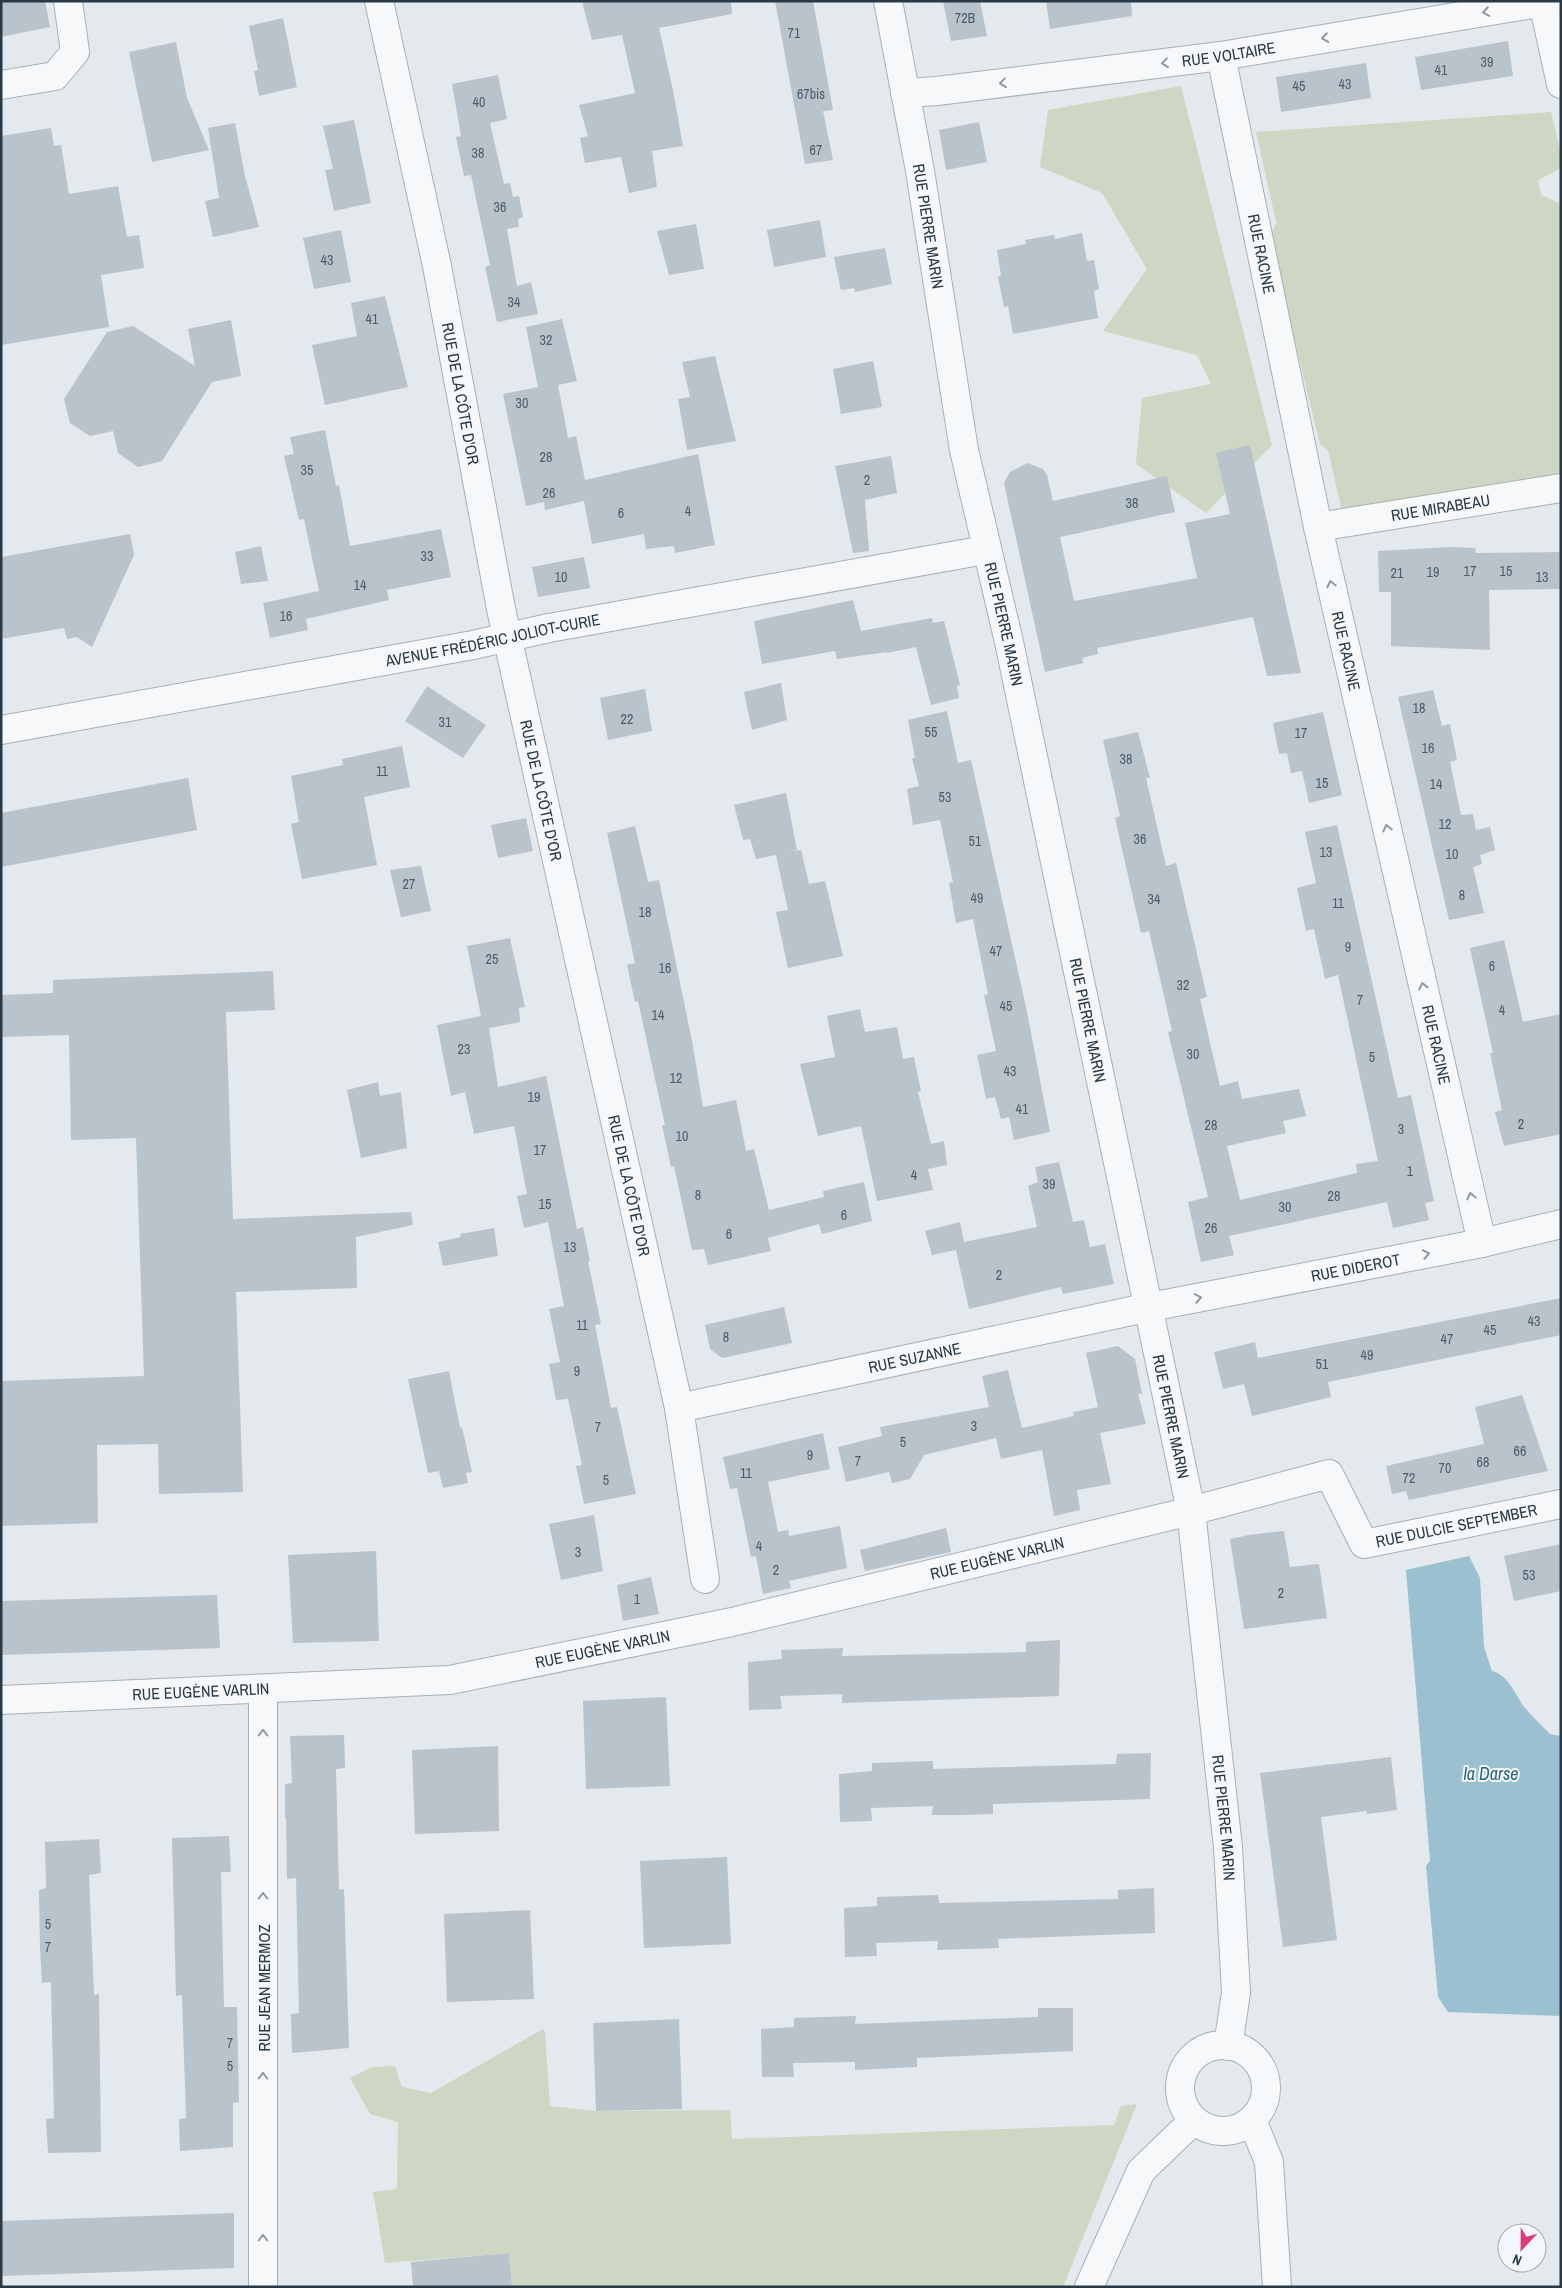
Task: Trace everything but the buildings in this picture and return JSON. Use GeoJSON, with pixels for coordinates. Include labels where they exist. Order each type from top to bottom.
{"type":"FeatureCollection","features":[{"type":"Feature","properties":{"kind":"street"},"geometry":{"type":"LineString","coordinates":[[1,85],[55,76],[75,52],[68,1]]}},
{"type":"Feature","properties":{"kind":"street","name":"RUE DE LA CÔTE D'OR"},"geometry":{"type":"LineString","coordinates":[[379,1],[437,266],[501,609],[509,637],[679,1408],[705,1579]]}},
{"type":"Feature","properties":{"kind":"street","name":"RUE PIERRE MARIN"},"geometry":{"type":"LineString","coordinates":[[888,1],[920,170],[964,450],[985,550],[1009,642],[1150,1307],[1191,1511],[1228,1847],[1236,1993],[1228,2046]]}},
{"type":"Feature","properties":{"kind":"street"},"geometry":{"type":"LineString","coordinates":[[1547,2],[1561,84]]}},
{"type":"Feature","properties":{"kind":"street","name":"RUE VOLTAIRE"},"geometry":{"type":"LineString","coordinates":[[905,93],[947,90],[1221,56],[1547,2]]}},
{"type":"Feature","properties":{"kind":"street","name":"RUE RACINE"},"geometry":{"type":"LineString","coordinates":[[1221,56],[1318,527],[1482,1243]]}},
{"type":"Feature","properties":{"kind":"street","name":"RUE MIRABEAU"},"geometry":{"type":"LineString","coordinates":[[1318,527],[1561,488]]}},
{"type":"Feature","properties":{"kind":"street","name":"AVENUE FRÉDÉRIC JOLIOT-CURIE"},"geometry":{"type":"LineString","coordinates":[[1,730],[985,550]]}},
{"type":"Feature","properties":{"kind":"street","name":"RUE DIDEROT"},"geometry":{"type":"LineString","coordinates":[[1150,1307],[1482,1243],[1561,1224]]}},
{"type":"Feature","properties":{"kind":"street","name":"RUE SUZANNE"},"geometry":{"type":"LineString","coordinates":[[679,1408],[1150,1307]]}},
{"type":"Feature","properties":{"kind":"street","name":"RUE DULCIE SEPTEMBER"},"geometry":{"type":"LineString","coordinates":[[1191,1511],[1328,1474],[1364,1544],[1561,1504]]}},
{"type":"Feature","properties":{"kind":"street","name":"RUE EUGÈNE VARLIN"},"geometry":{"type":"LineString","coordinates":[[1,1700],[264,1690],[458,1679],[732,1622],[1191,1511]]}},
{"type":"Feature","properties":{"kind":"street","name":"RUE JEAN MERMOZ"},"geometry":{"type":"LineString","coordinates":[[263,2287],[264,1690]]}},
{"type":"Feature","properties":{"kind":"street"},"geometry":{"type":"LineString","coordinates":[[1214,2046],[1228,2046],[1247,2054],[1261,2069],[1266,2082],[1265,2097],[1261,2109],[1252,2120],[1241,2128],[1217,2131],[1204,2127],[1194,2120],[1186,2110],[1181,2098],[1180,2084],[1184,2071],[1191,2060],[1202,2051],[1214,2046]]}},
{"type":"Feature","properties":{"kind":"street"},"geometry":{"type":"LineString","coordinates":[[1089,2287],[1141,2172],[1194,2120]]}},
{"type":"Feature","properties":{"kind":"street"},"geometry":{"type":"LineString","coordinates":[[1252,2120],[1269,2162],[1277,2287]]}},
{"type":"Feature","properties":{"kind":"green space"},"geometry":{"type":"Polygon","coordinates":[[[1181,86],[1272,445],[1206,513],[1136,464],[1142,398],[1211,384],[1197,355],[1103,331],[1147,269],[1102,193],[1040,167],[1048,110],[1181,86]]]}},
{"type":"Feature","properties":{"kind":"green space"},"geometry":{"type":"Polygon","coordinates":[[[1551,112],[1561,155],[1561,168],[1538,180],[1541,195],[1559,203],[1561,214],[1561,477],[1343,516],[1328,450],[1320,444],[1270,240],[1276,222],[1256,132],[1551,112]]]}},
{"type":"Feature","properties":{"kind":"green space"},"geometry":{"type":"Polygon","coordinates":[[[543,2029],[545,2033],[550,2106],[596,2111],[730,2110],[732,2139],[1114,2125],[1121,2106],[1137,2104],[1063,2287],[512,2287],[509,2253],[385,2263],[373,2192],[397,2189],[398,2122],[370,2114],[350,2078],[372,2067],[395,2066],[402,2087],[431,2093],[543,2029]]]}},
{"type":"Feature","properties":{"kind":"water","name":"la Darse"},"geometry":{"type":"Polygon","coordinates":[[[1469,1556],[1480,1578],[1484,1647],[1492,1671],[1508,1681],[1525,1708],[1550,1734],[1561,1736],[1561,2016],[1448,2012],[1438,1997],[1426,1866],[1430,1861],[1406,1570],[1469,1556]]]}}]}
